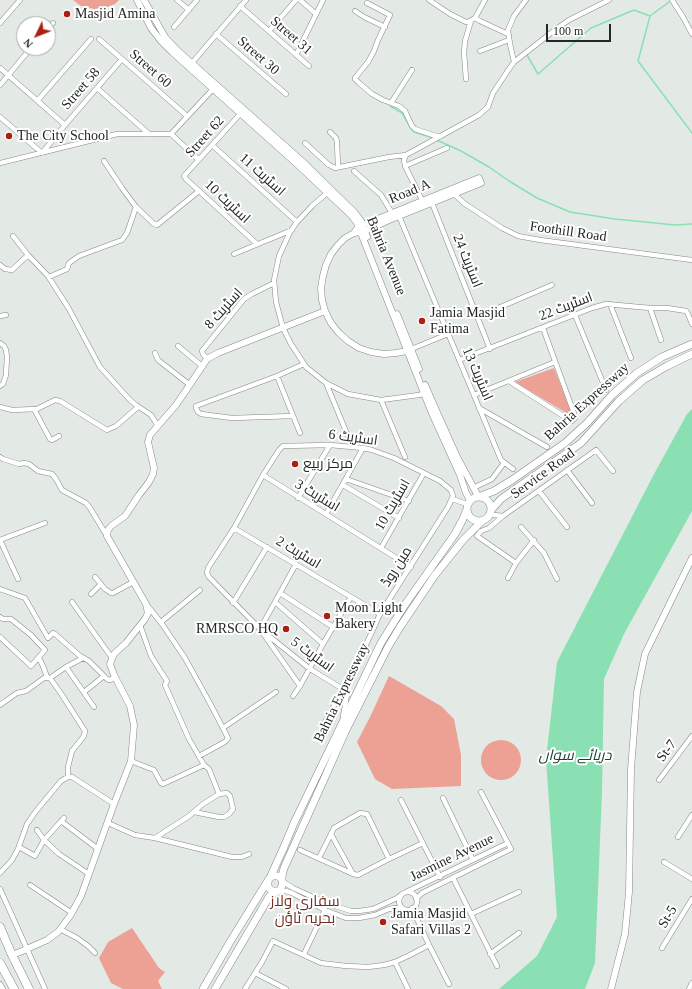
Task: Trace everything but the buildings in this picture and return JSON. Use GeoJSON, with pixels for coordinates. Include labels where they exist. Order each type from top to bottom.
{"type":"FeatureCollection","features":[{"type":"Feature","properties":{"kind":"highway"},"geometry":{"type":"LineString","coordinates":[[0,927],[29,989]]}},
{"type":"Feature","properties":{"kind":"highway"},"geometry":{"type":"LineString","coordinates":[[0,932],[8,945]]}},
{"type":"Feature","properties":{"kind":"highway"},"geometry":{"type":"LineString","coordinates":[[0,962],[2,975],[14,989]]}},
{"type":"Feature","properties":{"kind":"main road","name":"Bahria Expressway"},"geometry":{"type":"LineString","coordinates":[[480,496],[494,491],[512,480],[565,443],[587,423],[612,395],[637,373],[662,357],[692,344]]}},
{"type":"Feature","properties":{"kind":"main road","name":"Bahria Expressway"},"geometry":{"type":"LineString","coordinates":[[491,511],[506,496],[581,443],[619,401],[643,380],[692,354]]}},
{"type":"Feature","properties":{"kind":"main road"},"geometry":{"type":"LineString","coordinates":[[480,496],[484,497],[489,501],[491,511],[487,518],[482,521],[474,520],[468,513],[468,505],[474,498],[480,496]]}},
{"type":"Feature","properties":{"kind":"main road","name":"Bahria Expressway"},"geometry":{"type":"LineString","coordinates":[[203,989],[268,880],[294,822],[381,643],[393,623],[455,534],[464,519],[468,505]]}},
{"type":"Feature","properties":{"kind":"main road","name":"Bahria Expressway"},"geometry":{"type":"LineString","coordinates":[[282,881],[284,868],[345,732],[388,647],[435,575],[463,540],[482,521]]}},
{"type":"Feature","properties":{"kind":"main road"},"geometry":{"type":"LineString","coordinates":[[215,989],[269,898],[272,894],[278,891],[282,886],[282,881],[278,876],[275,876],[268,880],[267,884],[269,889],[278,891]]}},
{"type":"Feature","properties":{"kind":"street"},"geometry":{"type":"LineString","coordinates":[[0,23],[20,0]]}},
{"type":"Feature","properties":{"kind":"street","name":"Bahria Avenue"},"geometry":{"type":"LineString","coordinates":[[137,0],[151,28],[172,53],[190,64],[302,161],[355,213],[426,393],[473,488],[480,496]]}},
{"type":"Feature","properties":{"kind":"street","name":"Bahria Avenue"},"geometry":{"type":"LineString","coordinates":[[144,0],[165,37],[213,89],[328,192],[352,216],[362,229]]}},
{"type":"Feature","properties":{"kind":"street"},"geometry":{"type":"LineString","coordinates":[[177,0],[189,10]]}},
{"type":"Feature","properties":{"kind":"street"},"geometry":{"type":"LineString","coordinates":[[174,27],[198,0]]}},
{"type":"Feature","properties":{"kind":"street"},"geometry":{"type":"LineString","coordinates":[[190,64],[246,0]]}},
{"type":"Feature","properties":{"kind":"street"},"geometry":{"type":"LineString","coordinates":[[269,31],[296,0]]}},
{"type":"Feature","properties":{"kind":"street"},"geometry":{"type":"LineString","coordinates":[[300,0],[316,14]]}},
{"type":"Feature","properties":{"kind":"street"},"geometry":{"type":"LineString","coordinates":[[296,55],[323,0]]}},
{"type":"Feature","properties":{"kind":"street"},"geometry":{"type":"LineString","coordinates":[[429,0],[450,14],[466,22],[473,20],[480,21],[508,34]]}},
{"type":"Feature","properties":{"kind":"street"},"geometry":{"type":"LineString","coordinates":[[437,5],[440,0]]}},
{"type":"Feature","properties":{"kind":"street"},"geometry":{"type":"LineString","coordinates":[[466,78],[464,53],[465,42],[473,20],[485,0]]}},
{"type":"Feature","properties":{"kind":"street"},"geometry":{"type":"LineString","coordinates":[[514,62],[508,30],[512,20],[526,0]]}},
{"type":"Feature","properties":{"kind":"street"},"geometry":{"type":"LineString","coordinates":[[305,143],[329,165],[335,168],[389,156],[406,155],[479,115],[488,107],[493,93],[514,62],[569,20],[609,0]]}},
{"type":"Feature","properties":{"kind":"street"},"geometry":{"type":"LineString","coordinates":[[672,0],[692,34]]}},
{"type":"Feature","properties":{"kind":"street"},"geometry":{"type":"LineString","coordinates":[[367,3],[390,15],[368,62],[355,79],[372,94],[399,106],[405,111],[415,129],[438,137]]}},
{"type":"Feature","properties":{"kind":"street","name":"Street 31"},"geometry":{"type":"LineString","coordinates":[[240,6],[309,66]]}},
{"type":"Feature","properties":{"kind":"street"},"geometry":{"type":"LineString","coordinates":[[355,11],[385,27]]}},
{"type":"Feature","properties":{"kind":"street","name":"Street 30"},"geometry":{"type":"LineString","coordinates":[[216,34],[286,94]]}},
{"type":"Feature","properties":{"kind":"street","name":"Street 60"},"geometry":{"type":"LineString","coordinates":[[99,38],[187,116]]}},
{"type":"Feature","properties":{"kind":"street"},"geometry":{"type":"LineString","coordinates":[[38,100],[92,39]]}},
{"type":"Feature","properties":{"kind":"street"},"geometry":{"type":"LineString","coordinates":[[480,51],[509,40]]}},
{"type":"Feature","properties":{"kind":"street"},"geometry":{"type":"LineString","coordinates":[[0,85],[24,56]]}},
{"type":"Feature","properties":{"kind":"street","name":"Street 58"},"geometry":{"type":"LineString","coordinates":[[42,153],[122,59]]}},
{"type":"Feature","properties":{"kind":"street"},"geometry":{"type":"LineString","coordinates":[[0,68],[65,125]]}},
{"type":"Feature","properties":{"kind":"street"},"geometry":{"type":"LineString","coordinates":[[392,103],[412,70]]}},
{"type":"Feature","properties":{"kind":"street"},"geometry":{"type":"LineString","coordinates":[[97,88],[148,134]]}},
{"type":"Feature","properties":{"kind":"street"},"geometry":{"type":"LineString","coordinates":[[171,134],[213,89]]}},
{"type":"Feature","properties":{"kind":"street","name":"Street 62"},"geometry":{"type":"LineString","coordinates":[[184,176],[241,113]]}},
{"type":"Feature","properties":{"kind":"street"},"geometry":{"type":"LineString","coordinates":[[0,117],[42,153]]}},
{"type":"Feature","properties":{"kind":"street"},"geometry":{"type":"LineString","coordinates":[[330,132],[336,138],[337,142],[338,168]]}},
{"type":"Feature","properties":{"kind":"street"},"geometry":{"type":"LineString","coordinates":[[0,163],[117,134],[171,134],[199,160]]}},
{"type":"Feature","properties":{"kind":"street","name":"اسٹریٹ 11"},"geometry":{"type":"LineString","coordinates":[[212,146],[297,222]]}},
{"type":"Feature","properties":{"kind":"street"},"geometry":{"type":"LineString","coordinates":[[405,166],[447,148]]}},
{"type":"Feature","properties":{"kind":"street"},"geometry":{"type":"LineString","coordinates":[[406,155],[404,160],[405,166],[424,203]]}},
{"type":"Feature","properties":{"kind":"street"},"geometry":{"type":"LineString","coordinates":[[104,160],[136,207],[157,225],[199,191]]}},
{"type":"Feature","properties":{"kind":"street"},"geometry":{"type":"LineString","coordinates":[[354,171],[381,195],[392,213]]}},
{"type":"Feature","properties":{"kind":"street","name":"اسٹریٹ 10"},"geometry":{"type":"LineString","coordinates":[[184,176],[257,244]]}},
{"type":"Feature","properties":{"kind":"street","name":"Road A"},"geometry":{"type":"LineString","coordinates":[[362,229],[399,216],[424,203],[432,203],[454,194],[480,180],[424,203],[392,213],[354,233],[338,245],[331,254],[326,265],[322,276],[322,300],[325,311],[331,323],[339,333],[348,342],[371,352],[384,354],[409,350]]}},
{"type":"Feature","properties":{"kind":"street"},"geometry":{"type":"LineString","coordinates":[[328,192],[297,222],[279,256],[274,283],[276,302],[283,328],[291,344],[306,367],[326,383],[348,394],[381,400],[426,393]]}},
{"type":"Feature","properties":{"kind":"street","name":"Foothill Road"},"geometry":{"type":"LineString","coordinates":[[454,194],[465,204],[502,228],[518,236],[692,260]]}},
{"type":"Feature","properties":{"kind":"street","name":"اسٹریٹ 24"},"geometry":{"type":"LineString","coordinates":[[432,203],[490,349]]}},
{"type":"Feature","properties":{"kind":"street"},"geometry":{"type":"LineString","coordinates":[[49,277],[67,269],[69,263],[79,256],[122,240],[127,233],[136,207]]}},
{"type":"Feature","properties":{"kind":"street","name":"اسٹریٹ 13"},"geometry":{"type":"LineString","coordinates":[[399,216],[501,460],[513,469]]}},
{"type":"Feature","properties":{"kind":"street"},"geometry":{"type":"LineString","coordinates":[[234,254],[292,230]]}},
{"type":"Feature","properties":{"kind":"street"},"geometry":{"type":"LineString","coordinates":[[13,236],[28,256],[49,277],[69,309],[100,367],[117,387],[138,407],[151,416],[158,426]]}},
{"type":"Feature","properties":{"kind":"street"},"geometry":{"type":"LineString","coordinates":[[0,265],[5,269],[12,270],[28,256]]}},
{"type":"Feature","properties":{"kind":"street","name":"اسٹریٹ 8"},"geometry":{"type":"LineString","coordinates":[[206,359],[202,351],[244,299],[274,283]]}},
{"type":"Feature","properties":{"kind":"street"},"geometry":{"type":"LineString","coordinates":[[477,317],[552,285]]}},
{"type":"Feature","properties":{"kind":"street","name":"اسٹریٹ 22"},"geometry":{"type":"LineString","coordinates":[[459,360],[592,308],[606,304],[667,308],[686,311],[692,324]]}},
{"type":"Feature","properties":{"kind":"street"},"geometry":{"type":"LineString","coordinates":[[610,304],[631,358]]}},
{"type":"Feature","properties":{"kind":"street"},"geometry":{"type":"LineString","coordinates":[[650,308],[661,340]]}},
{"type":"Feature","properties":{"kind":"street"},"geometry":{"type":"LineString","coordinates":[[107,536],[108,530],[111,526],[125,516],[150,482],[154,468],[148,442],[150,435],[190,385],[206,359],[325,311]]}},
{"type":"Feature","properties":{"kind":"street"},"geometry":{"type":"LineString","coordinates":[[0,316],[6,315]]}},
{"type":"Feature","properties":{"kind":"street"},"geometry":{"type":"LineString","coordinates":[[575,315],[606,390]]}},
{"type":"Feature","properties":{"kind":"street"},"geometry":{"type":"LineString","coordinates":[[509,381],[571,421],[574,420],[575,416],[543,328]]}},
{"type":"Feature","properties":{"kind":"street"},"geometry":{"type":"LineString","coordinates":[[409,350],[448,334]]}},
{"type":"Feature","properties":{"kind":"street"},"geometry":{"type":"LineString","coordinates":[[0,343],[4,346],[7,357],[6,375],[3,384],[0,386]]}},
{"type":"Feature","properties":{"kind":"street"},"geometry":{"type":"LineString","coordinates":[[178,346],[202,366]]}},
{"type":"Feature","properties":{"kind":"street"},"geometry":{"type":"LineString","coordinates":[[155,353],[158,360],[190,385]]}},
{"type":"Feature","properties":{"kind":"street"},"geometry":{"type":"LineString","coordinates":[[474,395],[555,362]]}},
{"type":"Feature","properties":{"kind":"street"},"geometry":{"type":"LineString","coordinates":[[293,416],[232,418],[201,414],[197,411],[196,406],[277,376],[304,364]]}},
{"type":"Feature","properties":{"kind":"street"},"geometry":{"type":"LineString","coordinates":[[277,376],[300,433]]}},
{"type":"Feature","properties":{"kind":"street"},"geometry":{"type":"LineString","coordinates":[[326,383],[350,441]]}},
{"type":"Feature","properties":{"kind":"street","name":"Bahria Avenue"},"geometry":{"type":"LineString","coordinates":[[426,393],[431,411],[463,483],[468,505]]}},
{"type":"Feature","properties":{"kind":"street"},"geometry":{"type":"LineString","coordinates":[[0,407],[12,410],[37,409],[55,400],[60,401],[107,430],[116,426],[138,407]]}},
{"type":"Feature","properties":{"kind":"street"},"geometry":{"type":"LineString","coordinates":[[381,400],[405,457]]}},
{"type":"Feature","properties":{"kind":"street"},"geometry":{"type":"LineString","coordinates":[[479,408],[547,446]]}},
{"type":"Feature","properties":{"kind":"street"},"geometry":{"type":"LineString","coordinates":[[34,409],[50,439],[52,440],[59,436]]}},
{"type":"Feature","properties":{"kind":"street"},"geometry":{"type":"LineString","coordinates":[[298,498],[330,445]]}},
{"type":"Feature","properties":{"kind":"street","name":"اسٹریٹ 6"},"geometry":{"type":"LineString","coordinates":[[263,475],[283,446],[330,445],[363,448],[394,458],[440,481],[450,490],[453,496],[452,499]]}},
{"type":"Feature","properties":{"kind":"street"},"geometry":{"type":"LineString","coordinates":[[326,514],[363,448]]}},
{"type":"Feature","properties":{"kind":"street","name":"Service Road"},"geometry":{"type":"LineString","coordinates":[[516,563],[477,536],[481,531],[489,528],[503,516],[596,450],[613,471]]}},
{"type":"Feature","properties":{"kind":"street"},"geometry":{"type":"LineString","coordinates":[[0,457],[19,464],[29,464],[38,471],[52,474],[62,490],[86,503],[90,508],[146,604],[161,622],[185,658],[228,738],[226,741],[199,756]]}},
{"type":"Feature","properties":{"kind":"street"},"geometry":{"type":"LineString","coordinates":[[473,488],[492,479],[504,463]]}},
{"type":"Feature","properties":{"kind":"street"},"geometry":{"type":"LineString","coordinates":[[567,470],[592,503]]}},
{"type":"Feature","properties":{"kind":"street","name":"اسٹریٹ 10"},"geometry":{"type":"LineString","coordinates":[[381,548],[424,473]]}},
{"type":"Feature","properties":{"kind":"street"},"geometry":{"type":"LineString","coordinates":[[234,528],[263,475]]}},
{"type":"Feature","properties":{"kind":"street","name":"اسٹریٹ 3"},"geometry":{"type":"LineString","coordinates":[[263,475],[411,567]]}},
{"type":"Feature","properties":{"kind":"street"},"geometry":{"type":"LineString","coordinates":[[346,479],[409,501]]}},
{"type":"Feature","properties":{"kind":"street"},"geometry":{"type":"LineString","coordinates":[[343,485],[399,518]]}},
{"type":"Feature","properties":{"kind":"street"},"geometry":{"type":"LineString","coordinates":[[539,491],[567,527]]}},
{"type":"Feature","properties":{"kind":"street"},"geometry":{"type":"LineString","coordinates":[[452,499],[468,505]]}},
{"type":"Feature","properties":{"kind":"street","name":"مین روڈ"},"geometry":{"type":"LineString","coordinates":[[323,726],[365,647],[380,614],[448,508],[452,499]]}},
{"type":"Feature","properties":{"kind":"street","name":"Service Road"},"geometry":{"type":"LineString","coordinates":[[491,511],[494,515],[503,516]]}},
{"type":"Feature","properties":{"kind":"street"},"geometry":{"type":"LineString","coordinates":[[18,580],[0,540],[45,523]]}},
{"type":"Feature","properties":{"kind":"street"},"geometry":{"type":"LineString","coordinates":[[522,527],[544,553],[557,580]]}},
{"type":"Feature","properties":{"kind":"street","name":"اسٹریٹ 2"},"geometry":{"type":"LineString","coordinates":[[234,528],[380,614]]}},
{"type":"Feature","properties":{"kind":"street","name":"اسٹریٹ 5"},"geometry":{"type":"LineString","coordinates":[[234,528],[208,568],[207,573],[209,577],[260,629],[310,669],[343,689]]}},
{"type":"Feature","properties":{"kind":"street"},"geometry":{"type":"LineString","coordinates":[[508,578],[516,563],[534,540]]}},
{"type":"Feature","properties":{"kind":"street"},"geometry":{"type":"LineString","coordinates":[[233,603],[267,547]]}},
{"type":"Feature","properties":{"kind":"street"},"geometry":{"type":"LineString","coordinates":[[611,989],[625,934],[629,892],[631,769],[637,692],[645,654],[692,558]]}},
{"type":"Feature","properties":{"kind":"street"},"geometry":{"type":"LineString","coordinates":[[296,564],[260,629],[300,686]]}},
{"type":"Feature","properties":{"kind":"street"},"geometry":{"type":"LineString","coordinates":[[95,577],[108,591],[113,593],[133,582]]}},
{"type":"Feature","properties":{"kind":"street"},"geometry":{"type":"LineString","coordinates":[[91,594],[101,584]]}},
{"type":"Feature","properties":{"kind":"street"},"geometry":{"type":"LineString","coordinates":[[0,589],[25,598],[47,637],[49,638],[53,633],[55,634],[89,661],[107,679],[109,680],[116,678]]}},
{"type":"Feature","properties":{"kind":"street"},"geometry":{"type":"LineString","coordinates":[[161,622],[200,590]]}},
{"type":"Feature","properties":{"kind":"street"},"geometry":{"type":"LineString","coordinates":[[280,593],[333,627]]}},
{"type":"Feature","properties":{"kind":"street"},"geometry":{"type":"LineString","coordinates":[[293,696],[351,597]]}},
{"type":"Feature","properties":{"kind":"street"},"geometry":{"type":"LineString","coordinates":[[72,602],[112,658]]}},
{"type":"Feature","properties":{"kind":"street"},"geometry":{"type":"LineString","coordinates":[[275,602],[323,644]]}},
{"type":"Feature","properties":{"kind":"street"},"geometry":{"type":"LineString","coordinates":[[12,955],[47,940],[58,932],[72,913],[81,896],[114,804],[132,761],[134,725],[130,706],[110,664],[114,654],[126,643],[148,613],[146,604]]}},
{"type":"Feature","properties":{"kind":"street"},"geometry":{"type":"LineString","coordinates":[[0,617],[3,619],[11,619],[31,635],[45,650],[31,666],[0,637]]}},
{"type":"Feature","properties":{"kind":"street"},"geometry":{"type":"LineString","coordinates":[[140,625],[151,656],[167,681],[164,685],[189,739],[204,765],[209,769],[219,794]]}},
{"type":"Feature","properties":{"kind":"street"},"geometry":{"type":"LineString","coordinates":[[39,658],[48,678],[62,695],[85,731],[84,736],[72,751],[68,767],[68,777]]}},
{"type":"Feature","properties":{"kind":"street"},"geometry":{"type":"LineString","coordinates":[[0,705],[17,693],[26,691],[44,678],[48,678],[84,658]]}},
{"type":"Feature","properties":{"kind":"street"},"geometry":{"type":"LineString","coordinates":[[66,668],[94,707]]}},
{"type":"Feature","properties":{"kind":"street"},"geometry":{"type":"LineString","coordinates":[[84,692],[104,676]]}},
{"type":"Feature","properties":{"kind":"street"},"geometry":{"type":"LineString","coordinates":[[342,722],[347,699],[347,695],[343,689]]}},
{"type":"Feature","properties":{"kind":"street"},"geometry":{"type":"LineString","coordinates":[[223,728],[276,692]]}},
{"type":"Feature","properties":{"kind":"street","name":"St-7"},"geometry":{"type":"LineString","coordinates":[[659,780],[692,736]]}},
{"type":"Feature","properties":{"kind":"street"},"geometry":{"type":"LineString","coordinates":[[132,761],[154,770],[163,784],[204,765]]}},
{"type":"Feature","properties":{"kind":"street"},"geometry":{"type":"LineString","coordinates":[[0,873],[12,860],[19,847],[27,824],[61,781],[68,777],[72,777],[114,804]]}},
{"type":"Feature","properties":{"kind":"street"},"geometry":{"type":"LineString","coordinates":[[481,792],[508,843]]}},
{"type":"Feature","properties":{"kind":"street"},"geometry":{"type":"LineString","coordinates":[[155,838],[219,794],[227,793],[230,796],[233,809],[224,818],[194,812]]}},
{"type":"Feature","properties":{"kind":"street"},"geometry":{"type":"LineString","coordinates":[[442,798],[474,860]]}},
{"type":"Feature","properties":{"kind":"street"},"geometry":{"type":"LineString","coordinates":[[401,800],[440,877]]}},
{"type":"Feature","properties":{"kind":"street"},"geometry":{"type":"LineString","coordinates":[[319,858],[334,828],[360,812],[367,814],[389,859]]}},
{"type":"Feature","properties":{"kind":"street"},"geometry":{"type":"LineString","coordinates":[[678,837],[692,816]]}},
{"type":"Feature","properties":{"kind":"street"},"geometry":{"type":"LineString","coordinates":[[19,847],[35,856],[44,840],[63,820],[98,848]]}},
{"type":"Feature","properties":{"kind":"street"},"geometry":{"type":"LineString","coordinates":[[108,823],[135,835],[155,838],[232,857],[249,854]]}},
{"type":"Feature","properties":{"kind":"street"},"geometry":{"type":"LineString","coordinates":[[37,830],[44,840],[59,854],[89,874]]}},
{"type":"Feature","properties":{"kind":"street"},"geometry":{"type":"LineString","coordinates":[[331,834],[353,874]]}},
{"type":"Feature","properties":{"kind":"street"},"geometry":{"type":"LineString","coordinates":[[300,850],[358,875],[422,843]]}},
{"type":"Feature","properties":{"kind":"street","name":"Jasmine Avenue"},"geometry":{"type":"LineString","coordinates":[[282,881],[293,888],[326,903],[351,911],[373,909],[508,843],[511,849],[422,893],[416,899]]}},
{"type":"Feature","properties":{"kind":"street"},"geometry":{"type":"LineString","coordinates":[[664,862],[692,879]]}},
{"type":"Feature","properties":{"kind":"street"},"geometry":{"type":"LineString","coordinates":[[453,878],[496,966]]}},
{"type":"Feature","properties":{"kind":"street"},"geometry":{"type":"LineString","coordinates":[[30,885],[72,913]]}},
{"type":"Feature","properties":{"kind":"street"},"geometry":{"type":"LineString","coordinates":[[0,889],[45,989]]}},
{"type":"Feature","properties":{"kind":"street"},"geometry":{"type":"LineString","coordinates":[[278,891],[292,893],[325,910],[346,918],[359,918],[375,915],[389,909],[401,907],[405,909],[412,908],[416,903],[414,895],[410,892],[404,893],[399,898],[401,907]]}},
{"type":"Feature","properties":{"kind":"street"},"geometry":{"type":"LineString","coordinates":[[471,914],[519,892]]}},
{"type":"Feature","properties":{"kind":"street","name":"St-5"},"geometry":{"type":"LineString","coordinates":[[662,948],[692,899]]}},
{"type":"Feature","properties":{"kind":"street"},"geometry":{"type":"LineString","coordinates":[[412,908],[449,984]]}},
{"type":"Feature","properties":{"kind":"street"},"geometry":{"type":"LineString","coordinates":[[304,954],[325,910]]}},
{"type":"Feature","properties":{"kind":"street"},"geometry":{"type":"LineString","coordinates":[[60,929],[77,938],[95,953]]}},
{"type":"Feature","properties":{"kind":"street"},"geometry":{"type":"LineString","coordinates":[[490,954],[520,932]]}},
{"type":"Feature","properties":{"kind":"street"},"geometry":{"type":"LineString","coordinates":[[245,989],[273,941],[321,963],[368,967],[395,962],[429,945]]}},
{"type":"Feature","properties":{"kind":"street"},"geometry":{"type":"LineString","coordinates":[[395,962],[408,989]]}},
{"type":"Feature","properties":{"kind":"street"},"geometry":{"type":"LineString","coordinates":[[255,973],[286,989]]}},
{"type":"Feature","properties":{"kind":"street"},"geometry":{"type":"LineString","coordinates":[[689,989],[692,983]]}},
{"type":"Feature","properties":{"kind":"street"},"geometry":{"type":"LineString","coordinates":[[0,984],[3,989]]}},
{"type":"Feature","properties":{"kind":"shaded area"},"geometry":{"type":"Polygon","coordinates":[[[73,0],[119,0],[115,4],[107,7],[94,9],[81,6],[73,0]]]}},
{"type":"Feature","properties":{"kind":"shaded area"},"geometry":{"type":"Polygon","coordinates":[[[554,368],[573,417],[515,382],[554,368]]]}},
{"type":"Feature","properties":{"kind":"shaded area"},"geometry":{"type":"Polygon","coordinates":[[[389,676],[441,706],[454,719],[461,755],[461,786],[392,789],[375,779],[357,742],[389,676]]]}},
{"type":"Feature","properties":{"kind":"shaded area"},"geometry":{"type":"Polygon","coordinates":[[[505,740],[512,743],[518,749],[521,760],[520,768],[512,777],[505,780],[497,780],[490,777],[482,768],[481,756],[484,749],[493,741],[505,740]]]}},
{"type":"Feature","properties":{"kind":"shaded area"},"geometry":{"type":"Polygon","coordinates":[[[132,928],[159,968],[165,972],[158,981],[162,989],[123,989],[111,983],[99,958],[108,942],[132,928]]]}},
{"type":"Feature","properties":{"kind":"water","name":"دریائے سواں"},"geometry":{"type":"Polygon","coordinates":[[[692,409],[692,511],[624,634],[604,679],[602,792],[595,963],[585,989],[499,989],[537,956],[557,917],[546,759],[557,662],[653,476],[687,414],[692,409]]]}},
{"type":"Feature","properties":{"kind":"waterway"},"geometry":{"type":"LineString","coordinates":[[669,2],[650,16],[638,61],[692,133]]}},
{"type":"Feature","properties":{"kind":"waterway"},"geometry":{"type":"LineString","coordinates":[[527,55],[538,74],[591,28],[634,10],[650,16]]}},
{"type":"Feature","properties":{"kind":"waterway"},"geometry":{"type":"LineString","coordinates":[[390,106],[402,113],[414,132],[430,137],[461,151],[537,198],[570,212],[615,219],[675,225],[692,224]]}},
{"type":"Feature","properties":{"kind":"place","name":"Masjid Amina"},"geometry":{"type":"Point","coordinates":[67,14]}},
{"type":"Feature","properties":{"kind":"place","name":"The City School"},"geometry":{"type":"Point","coordinates":[9,136]}},
{"type":"Feature","properties":{"kind":"place","name":"Jamia Masjid Fatima"},"geometry":{"type":"Point","coordinates":[422,321]}},
{"type":"Feature","properties":{"kind":"place","name":"مرکز ربیع"},"geometry":{"type":"Point","coordinates":[295,464]}},
{"type":"Feature","properties":{"kind":"place","name":"Moon Light Bakery"},"geometry":{"type":"Point","coordinates":[327,616]}},
{"type":"Feature","properties":{"kind":"place","name":"RMRSCO HQ"},"geometry":{"type":"Point","coordinates":[286,629]}},
{"type":"Feature","properties":{"kind":"place","name":"Jamia Masjid Safari Villas 2"},"geometry":{"type":"Point","coordinates":[383,922]}},
{"type":"Feature","properties":{"kind":"district","name":"سفاری ولاز بحریہ ٹاؤن"},"geometry":{"type":"Point","coordinates":[305,910]}}]}
